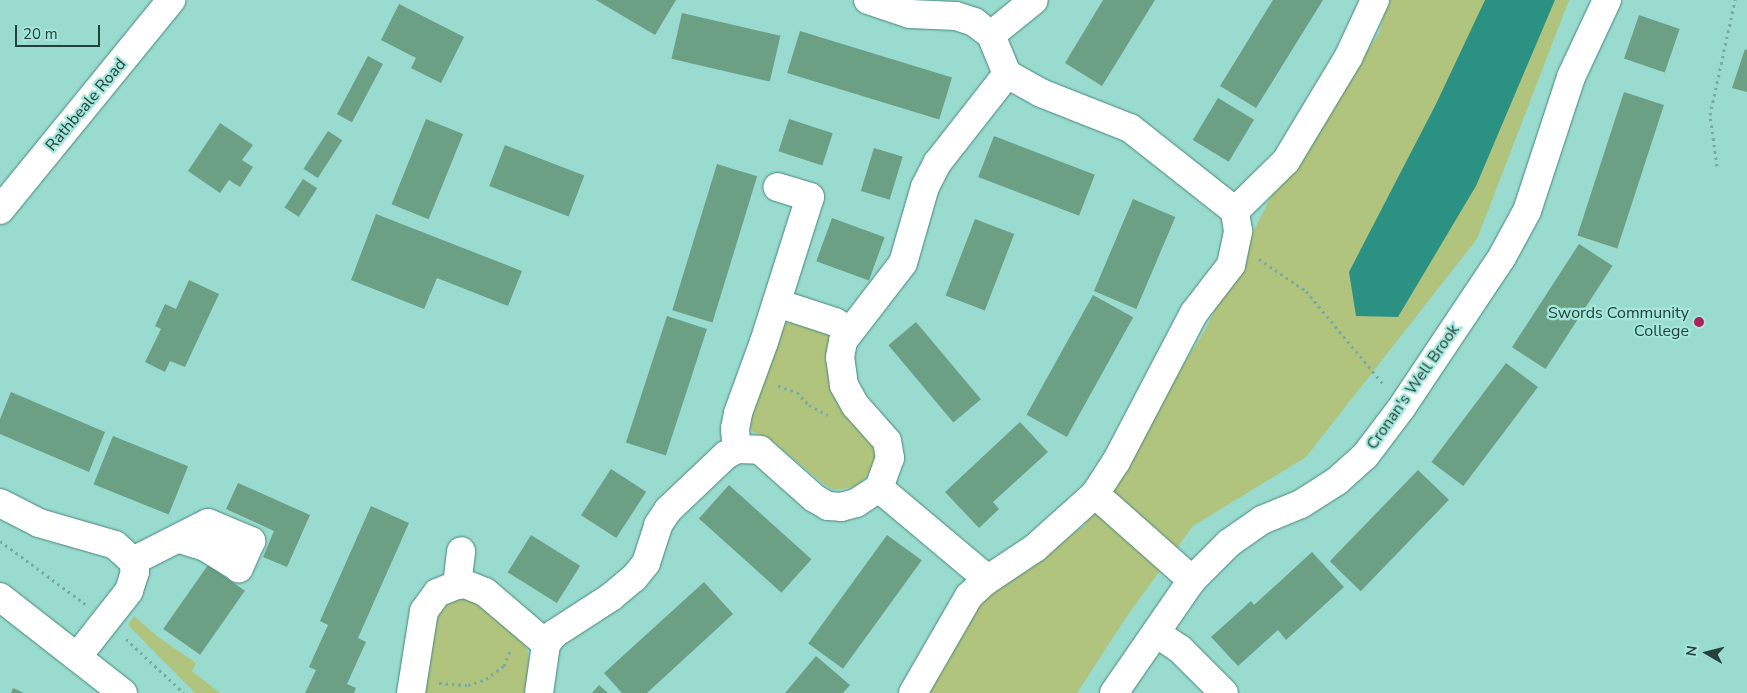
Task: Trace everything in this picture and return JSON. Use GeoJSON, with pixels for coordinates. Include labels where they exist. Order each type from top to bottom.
{"type":"FeatureCollection","features":[{"type":"Feature","properties":{"kind":"street","name":"Rathbeale Road"},"geometry":{"type":"LineString","coordinates":[[0,210],[171,0]]}},
{"type":"Feature","properties":{"kind":"street"},"geometry":{"type":"LineString","coordinates":[[868,0],[910,14],[956,16],[974,22],[991,36],[1007,74],[1041,92],[1130,128],[1235,211]]}},
{"type":"Feature","properties":{"kind":"street"},"geometry":{"type":"LineString","coordinates":[[991,36],[1034,0]]}},
{"type":"Feature","properties":{"kind":"street"},"geometry":{"type":"LineString","coordinates":[[913,693],[969,596],[984,582],[1034,548],[1095,494],[1116,462],[1175,345],[1205,295],[1231,265],[1236,249],[1235,211],[1286,161],[1349,56],[1375,0]]}},
{"type":"Feature","properties":{"kind":"street","name":"Cronan's Well Brook"},"geometry":{"type":"LineString","coordinates":[[1114,693],[1192,580],[1230,543],[1262,520],[1301,504],[1337,481],[1365,456],[1402,407],[1502,257],[1527,210],[1571,77],[1607,0]]}},
{"type":"Feature","properties":{"kind":"street"},"geometry":{"type":"LineString","coordinates":[[537,636],[554,634],[611,597],[634,578],[646,563],[658,525],[668,510],[726,455],[738,448],[760,450],[814,498],[828,506],[841,507],[856,503],[879,488],[890,458],[887,441],[855,404],[841,372],[841,349],[849,330],[892,281],[903,263],[925,187],[938,162],[1007,74]]}},
{"type":"Feature","properties":{"kind":"street"},"geometry":{"type":"LineString","coordinates":[[738,448],[735,429],[738,413],[777,303],[810,197],[778,187]]}},
{"type":"Feature","properties":{"kind":"street"},"geometry":{"type":"LineString","coordinates":[[777,303],[835,322],[849,330]]}},
{"type":"Feature","properties":{"kind":"street"},"geometry":{"type":"LineString","coordinates":[[879,488],[979,572],[984,582]]}},
{"type":"Feature","properties":{"kind":"street"},"geometry":{"type":"LineString","coordinates":[[1095,494],[1192,580]]}},
{"type":"Feature","properties":{"kind":"street"},"geometry":{"type":"LineString","coordinates":[[0,504],[39,523],[116,545],[133,561],[135,572],[129,591],[77,657]]}},
{"type":"Feature","properties":{"kind":"street"},"geometry":{"type":"LineString","coordinates":[[133,561],[180,539]]}},
{"type":"Feature","properties":{"kind":"street"},"geometry":{"type":"LineString","coordinates":[[457,585],[461,551]]}},
{"type":"Feature","properties":{"kind":"street"},"geometry":{"type":"LineString","coordinates":[[412,687],[424,611],[437,593],[465,584],[486,592],[537,636],[539,693]]}},
{"type":"Feature","properties":{"kind":"street"},"geometry":{"type":"LineString","coordinates":[[0,597],[123,693]]}},
{"type":"Feature","properties":{"kind":"street"},"geometry":{"type":"LineString","coordinates":[[1156,633],[1180,649],[1224,693]]}},
{"type":"Feature","properties":{"kind":"path"},"geometry":{"type":"LineString","coordinates":[[1717,166],[1710,116],[1735,0]]}},
{"type":"Feature","properties":{"kind":"path"},"geometry":{"type":"LineString","coordinates":[[1236,249],[1268,263],[1306,291],[1402,407]]}},
{"type":"Feature","properties":{"kind":"path"},"geometry":{"type":"LineString","coordinates":[[751,377],[797,392],[823,414],[835,416],[855,404]]}},
{"type":"Feature","properties":{"kind":"path"},"geometry":{"type":"LineString","coordinates":[[412,687],[468,685],[486,678],[504,666],[537,636]]}},
{"type":"Feature","properties":{"kind":"shaded area"},"geometry":{"type":"Polygon","coordinates":[[[1388,0],[1569,0],[1477,239],[1306,457],[1193,526],[1127,616],[1077,693],[929,693],[977,601],[1084,526],[1205,330],[1269,200],[1379,33],[1388,0]]]}},
{"type":"Feature","properties":{"kind":"shaded area"},"geometry":{"type":"Polygon","coordinates":[[[1485,0],[1555,0],[1476,186],[1398,317],[1356,316],[1349,272],[1436,104],[1485,0]]]}},
{"type":"Feature","properties":{"kind":"shaded area"},"geometry":{"type":"Polygon","coordinates":[[[791,320],[826,328],[877,450],[875,464],[866,477],[855,487],[834,490],[825,485],[775,443],[752,431],[749,424],[783,326],[791,320]]]}},
{"type":"Feature","properties":{"kind":"shaded area"},"geometry":{"type":"Polygon","coordinates":[[[469,595],[514,628],[527,649],[531,670],[525,693],[421,693],[431,627],[444,601],[469,595]]]}},
{"type":"Feature","properties":{"kind":"shaded area"},"geometry":{"type":"Polygon","coordinates":[[[134,616],[158,637],[196,663],[192,671],[220,693],[195,693],[128,625],[134,616]]]}},
{"type":"Feature","properties":{"kind":"building"},"geometry":{"type":"Polygon","coordinates":[[[596,0],[676,0],[655,35],[596,0]]]}},
{"type":"Feature","properties":{"kind":"building"},"geometry":{"type":"Polygon","coordinates":[[[1103,0],[1155,0],[1102,86],[1065,63],[1103,0]]]}},
{"type":"Feature","properties":{"kind":"building"},"geometry":{"type":"Polygon","coordinates":[[[1273,0],[1323,0],[1256,108],[1220,86],[1273,0]]]}},
{"type":"Feature","properties":{"kind":"building"},"geometry":{"type":"Polygon","coordinates":[[[399,4],[464,37],[441,83],[411,68],[416,58],[381,40],[399,4]]]}},
{"type":"Feature","properties":{"kind":"building"},"geometry":{"type":"Polygon","coordinates":[[[682,13],[780,36],[770,82],[671,59],[682,13]]]}},
{"type":"Feature","properties":{"kind":"building"},"geometry":{"type":"Polygon","coordinates":[[[1639,15],[1680,29],[1665,72],[1624,58],[1639,15]]]}},
{"type":"Feature","properties":{"kind":"building"},"geometry":{"type":"Polygon","coordinates":[[[800,31],[952,77],[939,120],[787,73],[800,31]]]}},
{"type":"Feature","properties":{"kind":"building"},"geometry":{"type":"Polygon","coordinates":[[[1745,49],[1747,50],[1747,92],[1732,88],[1745,49]]]}},
{"type":"Feature","properties":{"kind":"building"},"geometry":{"type":"Polygon","coordinates":[[[368,56],[383,64],[352,122],[337,114],[368,56]]]}},
{"type":"Feature","properties":{"kind":"building"},"geometry":{"type":"Polygon","coordinates":[[[1624,92],[1664,105],[1617,249],[1577,236],[1624,92]]]}},
{"type":"Feature","properties":{"kind":"building"},"geometry":{"type":"Polygon","coordinates":[[[1218,98],[1254,120],[1229,162],[1193,140],[1218,98]]]}},
{"type":"Feature","properties":{"kind":"building"},"geometry":{"type":"Polygon","coordinates":[[[426,119],[463,134],[429,219],[392,204],[426,119]]]}},
{"type":"Feature","properties":{"kind":"building"},"geometry":{"type":"Polygon","coordinates":[[[789,119],[833,133],[822,166],[778,151],[789,119]]]}},
{"type":"Feature","properties":{"kind":"building"},"geometry":{"type":"Polygon","coordinates":[[[220,123],[253,145],[242,160],[253,167],[240,187],[229,180],[220,193],[188,171],[220,123]]]}},
{"type":"Feature","properties":{"kind":"building"},"geometry":{"type":"Polygon","coordinates":[[[328,131],[342,140],[318,178],[303,169],[328,131]]]}},
{"type":"Feature","properties":{"kind":"building"},"geometry":{"type":"Polygon","coordinates":[[[994,136],[1095,175],[1079,216],[978,177],[994,136]]]}},
{"type":"Feature","properties":{"kind":"building"},"geometry":{"type":"Polygon","coordinates":[[[505,145],[584,175],[569,217],[489,186],[505,145]]]}},
{"type":"Feature","properties":{"kind":"building"},"geometry":{"type":"Polygon","coordinates":[[[874,148],[903,157],[890,200],[861,191],[874,148]]]}},
{"type":"Feature","properties":{"kind":"building"},"geometry":{"type":"Polygon","coordinates":[[[717,164],[757,176],[712,323],[672,310],[717,164]]]}},
{"type":"Feature","properties":{"kind":"building"},"geometry":{"type":"Polygon","coordinates":[[[303,179],[317,188],[299,217],[284,208],[303,179]]]}},
{"type":"Feature","properties":{"kind":"building"},"geometry":{"type":"Polygon","coordinates":[[[1133,199],[1175,217],[1136,309],[1094,291],[1133,199]]]}},
{"type":"Feature","properties":{"kind":"building"},"geometry":{"type":"Polygon","coordinates":[[[376,214],[522,271],[508,306],[437,278],[424,309],[351,280],[376,214]]]}},
{"type":"Feature","properties":{"kind":"building"},"geometry":{"type":"Polygon","coordinates":[[[832,218],[885,237],[869,280],[816,261],[832,218]]]}},
{"type":"Feature","properties":{"kind":"building"},"geometry":{"type":"Polygon","coordinates":[[[975,219],[1014,234],[985,311],[946,296],[975,219]]]}},
{"type":"Feature","properties":{"kind":"building"},"geometry":{"type":"Polygon","coordinates":[[[1579,244],[1613,266],[1546,369],[1512,347],[1579,244]]]}},
{"type":"Feature","properties":{"kind":"building"},"geometry":{"type":"Polygon","coordinates":[[[189,280],[219,294],[185,367],[170,361],[165,372],[145,362],[161,329],[155,326],[165,304],[176,309],[189,280]]]}},
{"type":"Feature","properties":{"kind":"building"},"geometry":{"type":"Polygon","coordinates":[[[1093,295],[1133,317],[1067,437],[1027,415],[1093,295]]]}},
{"type":"Feature","properties":{"kind":"building"},"geometry":{"type":"Polygon","coordinates":[[[667,316],[707,329],[666,455],[626,442],[667,316]]]}},
{"type":"Feature","properties":{"kind":"building"},"geometry":{"type":"Polygon","coordinates":[[[916,322],[981,399],[953,423],[888,345],[916,322]]]}},
{"type":"Feature","properties":{"kind":"building"},"geometry":{"type":"Polygon","coordinates":[[[1506,363],[1538,387],[1463,486],[1431,462],[1506,363]]]}},
{"type":"Feature","properties":{"kind":"building"},"geometry":{"type":"Polygon","coordinates":[[[11,392],[105,432],[89,472],[0,434],[0,419],[11,392]]]}},
{"type":"Feature","properties":{"kind":"building"},"geometry":{"type":"Polygon","coordinates":[[[1020,422],[1048,452],[993,502],[999,509],[979,528],[945,492],[1020,422]]]}},
{"type":"Feature","properties":{"kind":"building"},"geometry":{"type":"Polygon","coordinates":[[[113,436],[188,466],[169,515],[94,484],[113,436]]]}},
{"type":"Feature","properties":{"kind":"building"},"geometry":{"type":"Polygon","coordinates":[[[611,469],[646,492],[616,538],[581,515],[611,469]]]}},
{"type":"Feature","properties":{"kind":"building"},"geometry":{"type":"Polygon","coordinates":[[[1418,470],[1449,500],[1361,591],[1330,561],[1418,470]]]}},
{"type":"Feature","properties":{"kind":"building"},"geometry":{"type":"Polygon","coordinates":[[[238,483],[310,515],[287,567],[263,557],[274,531],[226,509],[238,483]]]}},
{"type":"Feature","properties":{"kind":"building"},"geometry":{"type":"Polygon","coordinates":[[[729,485],[811,559],[781,593],[699,518],[729,485]]]}},
{"type":"Feature","properties":{"kind":"building"},"geometry":{"type":"Polygon","coordinates":[[[371,506],[409,523],[358,638],[366,642],[347,684],[356,688],[354,693],[305,693],[316,670],[309,667],[328,625],[320,621],[371,506]]]}},
{"type":"Feature","properties":{"kind":"building"},"geometry":{"type":"Polygon","coordinates":[[[531,535],[580,566],[557,603],[508,572],[531,535]]]}},
{"type":"Feature","properties":{"kind":"building"},"geometry":{"type":"Polygon","coordinates":[[[887,535],[922,560],[843,669],[808,643],[887,535]]]}},
{"type":"Feature","properties":{"kind":"building"},"geometry":{"type":"Polygon","coordinates":[[[1312,552],[1344,587],[1286,640],[1278,630],[1238,666],[1211,637],[1251,601],[1254,605],[1312,552]]]}},
{"type":"Feature","properties":{"kind":"building"},"geometry":{"type":"Polygon","coordinates":[[[208,565],[245,591],[200,655],[163,629],[208,565]]]}},
{"type":"Feature","properties":{"kind":"building"},"geometry":{"type":"Polygon","coordinates":[[[704,582],[733,614],[647,693],[622,693],[604,673],[704,582]]]}},
{"type":"Feature","properties":{"kind":"building"},"geometry":{"type":"Polygon","coordinates":[[[816,656],[850,685],[843,693],[785,693],[816,656]]]}},
{"type":"Feature","properties":{"kind":"building"},"geometry":{"type":"Polygon","coordinates":[[[599,685],[608,693],[592,693],[599,685]]]}},
{"type":"Feature","properties":{"kind":"building"},"geometry":{"type":"Polygon","coordinates":[[[13,688],[24,693],[11,693],[13,688]]]}},
{"type":"Feature","properties":{"kind":"place","name":"Swords Community College"},"geometry":{"type":"Point","coordinates":[1699,322]}}]}
